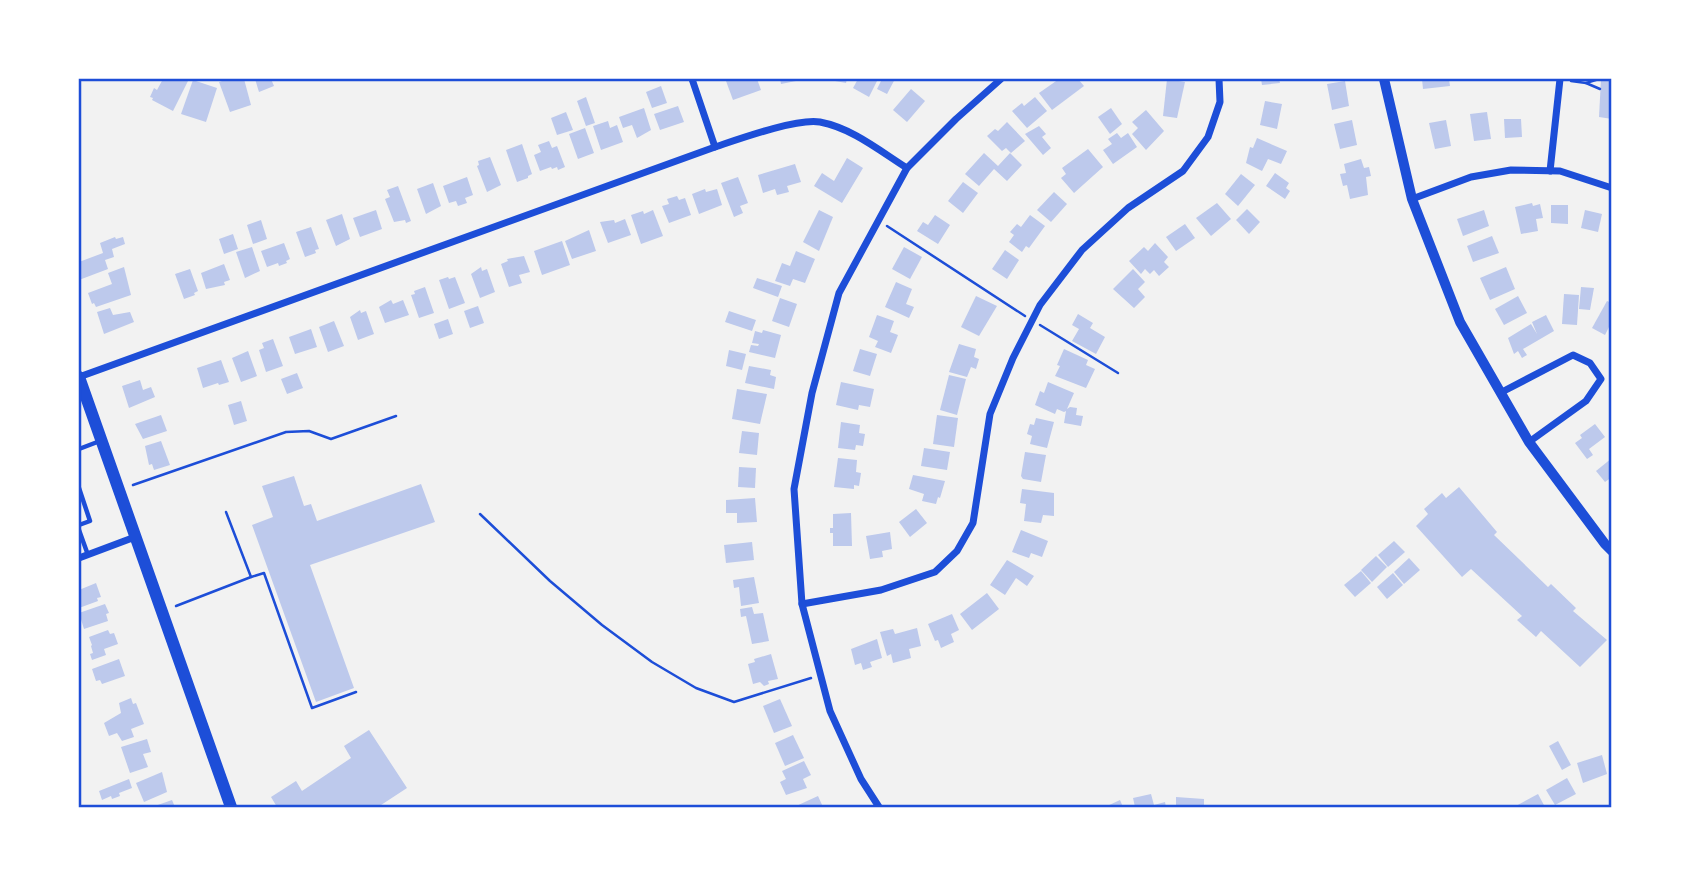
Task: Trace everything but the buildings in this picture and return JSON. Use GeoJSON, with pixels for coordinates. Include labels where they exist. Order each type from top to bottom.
{"type":"FeatureCollection","features":[{"type":"Feature","properties":{"kind":"main road"},"geometry":{"type":"LineString","coordinates":[[79,377],[231,807]]}},
{"type":"Feature","properties":{"kind":"street"},"geometry":{"type":"LineString","coordinates":[[692,79],[715,147]]}},
{"type":"Feature","properties":{"kind":"street"},"geometry":{"type":"LineString","coordinates":[[879,807],[861,779],[830,711],[802,604],[793,489],[812,393],[839,293],[907,168],[956,118],[1001,79]]}},
{"type":"Feature","properties":{"kind":"street"},"geometry":{"type":"LineString","coordinates":[[802,604],[881,590],[903,583],[935,572],[957,551],[973,523],[990,414],[1040,304],[1082,250],[1128,208],[1183,171],[1208,137],[1220,102],[1219,79]]}},
{"type":"Feature","properties":{"kind":"street"},"geometry":{"type":"LineString","coordinates":[[1384,79],[1412,199],[1460,322],[1529,442],[1612,551]]}},
{"type":"Feature","properties":{"kind":"street"},"geometry":{"type":"LineString","coordinates":[[1550,171],[1560,79]]}},
{"type":"Feature","properties":{"kind":"street"},"geometry":{"type":"LineString","coordinates":[[79,377],[715,147],[781,127],[819,122],[853,134],[907,168]]}},
{"type":"Feature","properties":{"kind":"street"},"geometry":{"type":"LineString","coordinates":[[1412,199],[1471,177],[1511,170],[1560,171],[1612,188]]}},
{"type":"Feature","properties":{"kind":"street"},"geometry":{"type":"LineString","coordinates":[[1500,393],[1573,355],[1590,363],[1601,379],[1586,401],[1529,442]]}},
{"type":"Feature","properties":{"kind":"street"},"geometry":{"type":"LineString","coordinates":[[79,558],[135,537]]}},
{"type":"Feature","properties":{"kind":"lane"},"geometry":{"type":"LineString","coordinates":[[79,449],[101,441]]}},
{"type":"Feature","properties":{"kind":"lane"},"geometry":{"type":"LineString","coordinates":[[79,488],[90,522],[79,525]]}},
{"type":"Feature","properties":{"kind":"lane"},"geometry":{"type":"LineString","coordinates":[[79,530],[88,555]]}},
{"type":"Feature","properties":{"kind":"path"},"geometry":{"type":"LineString","coordinates":[[1560,79],[1586,83],[1600,89]]}},
{"type":"Feature","properties":{"kind":"path"},"geometry":{"type":"LineString","coordinates":[[1586,83],[1599,79]]}},
{"type":"Feature","properties":{"kind":"path"},"geometry":{"type":"LineString","coordinates":[[878,221],[1118,373]]}},
{"type":"Feature","properties":{"kind":"path"},"geometry":{"type":"LineString","coordinates":[[134,485],[286,432],[309,431],[331,439],[396,416]]}},
{"type":"Feature","properties":{"kind":"path"},"geometry":{"type":"LineString","coordinates":[[226,512],[251,578]]}},
{"type":"Feature","properties":{"kind":"path"},"geometry":{"type":"LineString","coordinates":[[480,514],[602,625],[652,663],[696,688],[734,702],[820,674]]}},
{"type":"Feature","properties":{"kind":"path"},"geometry":{"type":"LineString","coordinates":[[176,606],[264,573],[312,708],[356,692]]}}]}
